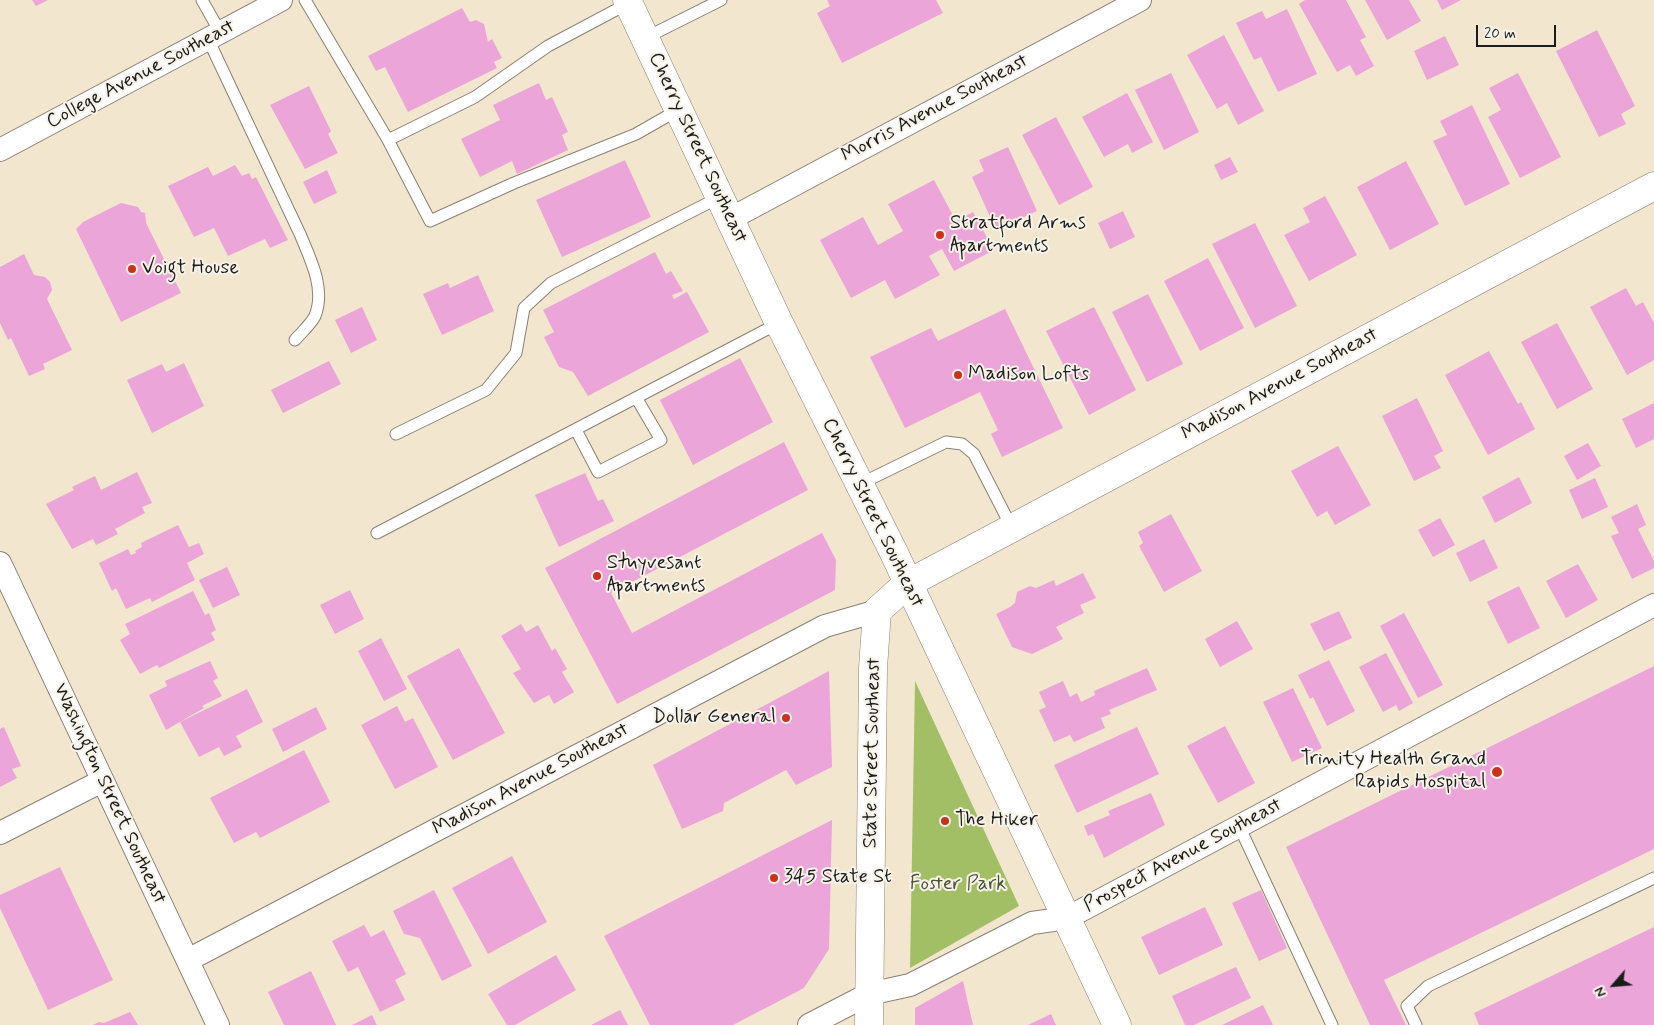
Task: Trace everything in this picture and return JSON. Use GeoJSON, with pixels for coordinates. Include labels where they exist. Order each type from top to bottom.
{"type":"FeatureCollection","features":[{"type":"Feature","properties":{"kind":"street","name":"College Avenue Southeast"},"geometry":{"type":"LineString","coordinates":[[0,150],[282,0]]}},
{"type":"Feature","properties":{"kind":"street","name":"Morris Avenue Southeast"},"geometry":{"type":"LineString","coordinates":[[725,208],[1140,0]]}},
{"type":"Feature","properties":{"kind":"street","name":"Cherry Street Southeast"},"geometry":{"type":"LineString","coordinates":[[628,2],[1117,1025]]}},
{"type":"Feature","properties":{"kind":"street","name":"Madison Avenue Southeast"},"geometry":{"type":"LineString","coordinates":[[907,584],[1654,186]]}},
{"type":"Feature","properties":{"kind":"street","name":"Washington Street Southeast"},"geometry":{"type":"LineString","coordinates":[[0,563],[218,1025]]}},
{"type":"Feature","properties":{"kind":"street"},"geometry":{"type":"LineString","coordinates":[[878,610],[907,584]]}},
{"type":"Feature","properties":{"kind":"street","name":"Prospect Avenue Southeast"},"geometry":{"type":"LineString","coordinates":[[809,1025],[869,994],[910,985],[1032,922],[1066,918],[1654,605]]}},
{"type":"Feature","properties":{"kind":"street","name":"Madison Avenue Southeast"},"geometry":{"type":"LineString","coordinates":[[188,960],[826,626],[878,610]]}},
{"type":"Feature","properties":{"kind":"street","name":"State Street Southeast"},"geometry":{"type":"LineString","coordinates":[[869,1025],[873,668],[878,610]]}},
{"type":"Feature","properties":{"kind":"street"},"geometry":{"type":"LineString","coordinates":[[0,833],[102,781]]}},
{"type":"Feature","properties":{"kind":"lane"},"geometry":{"type":"LineString","coordinates":[[202,0],[214,36],[314,267],[318,291],[315,316],[295,340]]}},
{"type":"Feature","properties":{"kind":"lane"},"geometry":{"type":"LineString","coordinates":[[305,0],[388,140],[430,221],[514,183],[636,134],[678,110]]}},
{"type":"Feature","properties":{"kind":"lane"},"geometry":{"type":"LineString","coordinates":[[646,38],[720,0]]}},
{"type":"Feature","properties":{"kind":"lane"},"geometry":{"type":"LineString","coordinates":[[388,140],[475,97],[548,46],[628,2]]}},
{"type":"Feature","properties":{"kind":"lane"},"geometry":{"type":"LineString","coordinates":[[396,434],[486,390],[516,353],[524,308],[551,283],[725,208]]}},
{"type":"Feature","properties":{"kind":"lane"},"geometry":{"type":"LineString","coordinates":[[377,534],[780,323]]}},
{"type":"Feature","properties":{"kind":"lane"},"geometry":{"type":"LineString","coordinates":[[576,430],[598,472],[660,440],[637,399]]}},
{"type":"Feature","properties":{"kind":"lane"},"geometry":{"type":"LineString","coordinates":[[859,484],[946,442],[962,444],[974,454],[1012,528]]}},
{"type":"Feature","properties":{"kind":"lane"},"geometry":{"type":"LineString","coordinates":[[1240,826],[1332,1025]]}},
{"type":"Feature","properties":{"kind":"lane"},"geometry":{"type":"LineString","coordinates":[[1416,1025],[1407,1006],[1428,986],[1654,878]]}},
{"type":"Feature","properties":{"kind":"green space","name":"Foster Park"},"geometry":{"type":"Polygon","coordinates":[[[915,681],[1019,906],[910,968],[915,681]]]}},
{"type":"Feature","properties":{"kind":"building"},"geometry":{"type":"Polygon","coordinates":[[[32,0],[48,0],[36,6],[32,0]]]}},
{"type":"Feature","properties":{"kind":"building"},"geometry":{"type":"Polygon","coordinates":[[[827,0],[936,0],[943,13],[842,63],[817,13],[830,6],[827,0]]]}},
{"type":"Feature","properties":{"kind":"building"},"geometry":{"type":"Polygon","coordinates":[[[1305,0],[1346,0],[1366,37],[1360,40],[1374,66],[1356,76],[1350,65],[1337,72],[1299,4],[1305,0]]]}},
{"type":"Feature","properties":{"kind":"building"},"geometry":{"type":"Polygon","coordinates":[[[1365,0],[1409,0],[1421,21],[1387,40],[1365,0]]]}},
{"type":"Feature","properties":{"kind":"building"},"geometry":{"type":"Polygon","coordinates":[[[1437,0],[1461,0],[1442,10],[1437,0]]]}},
{"type":"Feature","properties":{"kind":"building"},"geometry":{"type":"Polygon","coordinates":[[[462,8],[470,22],[476,20],[484,24],[488,42],[492,39],[502,58],[494,62],[497,68],[408,112],[385,67],[376,71],[368,56],[462,8]]]}},
{"type":"Feature","properties":{"kind":"building"},"geometry":{"type":"Polygon","coordinates":[[[1287,9],[1317,74],[1278,92],[1261,57],[1254,60],[1236,23],[1262,11],[1266,19],[1287,9]]]}},
{"type":"Feature","properties":{"kind":"building"},"geometry":{"type":"Polygon","coordinates":[[[1597,30],[1635,106],[1621,114],[1626,124],[1599,137],[1556,51],[1597,30]]]}},
{"type":"Feature","properties":{"kind":"building"},"geometry":{"type":"Polygon","coordinates":[[[1224,35],[1264,111],[1238,125],[1227,103],[1217,109],[1187,55],[1224,35]]]}},
{"type":"Feature","properties":{"kind":"building"},"geometry":{"type":"Polygon","coordinates":[[[1445,36],[1459,65],[1427,80],[1414,51],[1445,36]]]}},
{"type":"Feature","properties":{"kind":"building"},"geometry":{"type":"Polygon","coordinates":[[[1171,73],[1199,132],[1164,150],[1135,90],[1171,73]]]}},
{"type":"Feature","properties":{"kind":"building"},"geometry":{"type":"Polygon","coordinates":[[[1518,73],[1561,157],[1520,178],[1488,117],[1501,110],[1489,88],[1518,73]]]}},
{"type":"Feature","properties":{"kind":"building"},"geometry":{"type":"Polygon","coordinates":[[[539,83],[546,100],[552,97],[568,132],[562,135],[568,150],[517,174],[512,161],[480,177],[461,139],[500,120],[493,105],[539,83]]]}},
{"type":"Feature","properties":{"kind":"building"},"geometry":{"type":"Polygon","coordinates":[[[309,86],[331,131],[328,134],[338,153],[305,169],[270,105],[309,86]]]}},
{"type":"Feature","properties":{"kind":"building"},"geometry":{"type":"Polygon","coordinates":[[[1127,93],[1153,142],[1132,153],[1128,144],[1104,157],[1082,117],[1127,93]]]}},
{"type":"Feature","properties":{"kind":"building"},"geometry":{"type":"Polygon","coordinates":[[[1472,105],[1510,184],[1465,206],[1433,141],[1447,135],[1440,121],[1472,105]]]}},
{"type":"Feature","properties":{"kind":"building"},"geometry":{"type":"Polygon","coordinates":[[[1056,117],[1093,187],[1059,205],[1022,135],[1056,117]]]}},
{"type":"Feature","properties":{"kind":"building"},"geometry":{"type":"Polygon","coordinates":[[[1008,147],[1037,211],[996,230],[972,177],[984,171],[979,160],[1008,147]]]}},
{"type":"Feature","properties":{"kind":"building"},"geometry":{"type":"Polygon","coordinates":[[[1230,157],[1238,172],[1221,180],[1214,165],[1230,157]]]}},
{"type":"Feature","properties":{"kind":"building"},"geometry":{"type":"Polygon","coordinates":[[[625,160],[651,217],[562,257],[536,200],[625,160]]]}},
{"type":"Feature","properties":{"kind":"building"},"geometry":{"type":"Polygon","coordinates":[[[1406,161],[1439,224],[1390,250],[1357,187],[1406,161]]]}},
{"type":"Feature","properties":{"kind":"building"},"geometry":{"type":"Polygon","coordinates":[[[235,165],[242,176],[249,173],[252,179],[256,177],[288,240],[270,248],[265,239],[228,256],[214,228],[194,237],[168,186],[208,167],[213,176],[235,165]]]}},
{"type":"Feature","properties":{"kind":"building"},"geometry":{"type":"Polygon","coordinates":[[[327,170],[337,193],[314,204],[303,182],[327,170]]]}},
{"type":"Feature","properties":{"kind":"building","name":"Stratford Arms Apartments"},"geometry":{"type":"Polygon","coordinates":[[[934,180],[956,221],[973,212],[994,250],[954,271],[942,249],[929,256],[940,275],[895,299],[885,280],[851,298],[820,240],[863,217],[878,245],[903,231],[888,204],[934,180]]]}},
{"type":"Feature","properties":{"kind":"building"},"geometry":{"type":"Polygon","coordinates":[[[1325,196],[1357,255],[1309,281],[1284,235],[1310,222],[1303,208],[1325,196]]]}},
{"type":"Feature","properties":{"kind":"building","name":"Voigt House"},"geometry":{"type":"Polygon","coordinates":[[[121,203],[138,207],[141,212],[145,213],[146,223],[181,293],[121,322],[76,229],[83,222],[121,203]]]}},
{"type":"Feature","properties":{"kind":"building"},"geometry":{"type":"Polygon","coordinates":[[[1123,211],[1135,237],[1110,249],[1098,223],[1123,211]]]}},
{"type":"Feature","properties":{"kind":"building"},"geometry":{"type":"Polygon","coordinates":[[[1255,223],[1297,306],[1255,328],[1212,244],[1255,223]]]}},
{"type":"Feature","properties":{"kind":"building"},"geometry":{"type":"Polygon","coordinates":[[[655,252],[666,274],[671,271],[683,291],[672,295],[674,299],[687,292],[709,332],[588,396],[573,372],[559,367],[544,337],[554,332],[543,310],[655,252]]]}},
{"type":"Feature","properties":{"kind":"building"},"geometry":{"type":"Polygon","coordinates":[[[24,254],[34,275],[45,277],[50,282],[52,290],[47,299],[72,350],[43,364],[45,369],[29,376],[11,338],[8,340],[0,323],[0,267],[24,254]]]}},
{"type":"Feature","properties":{"kind":"building"},"geometry":{"type":"Polygon","coordinates":[[[1208,258],[1244,328],[1200,351],[1164,281],[1208,258]]]}},
{"type":"Feature","properties":{"kind":"building"},"geometry":{"type":"Polygon","coordinates":[[[478,275],[494,311],[442,335],[423,294],[448,283],[450,288],[478,275]]]}},
{"type":"Feature","properties":{"kind":"building"},"geometry":{"type":"Polygon","coordinates":[[[1626,288],[1636,306],[1643,302],[1654,323],[1654,360],[1627,375],[1590,307],[1626,288]]]}},
{"type":"Feature","properties":{"kind":"building"},"geometry":{"type":"Polygon","coordinates":[[[1148,294],[1183,364],[1147,382],[1112,312],[1148,294]]]}},
{"type":"Feature","properties":{"kind":"building"},"geometry":{"type":"Polygon","coordinates":[[[362,307],[377,340],[351,353],[335,320],[362,307]]]}},
{"type":"Feature","properties":{"kind":"building"},"geometry":{"type":"Polygon","coordinates":[[[1094,307],[1136,390],[1089,415],[1046,331],[1094,307]]]}},
{"type":"Feature","properties":{"kind":"building","name":"Madison Lofts"},"geometry":{"type":"Polygon","coordinates":[[[1005,309],[1063,428],[1002,457],[991,434],[998,430],[980,392],[905,428],[870,357],[931,328],[938,341],[1005,309]]]}},
{"type":"Feature","properties":{"kind":"building"},"geometry":{"type":"Polygon","coordinates":[[[1557,323],[1593,389],[1557,409],[1521,342],[1557,323]]]}},
{"type":"Feature","properties":{"kind":"building"},"geometry":{"type":"Polygon","coordinates":[[[1489,351],[1518,404],[1521,402],[1535,429],[1488,455],[1445,375],[1489,351]]]}},
{"type":"Feature","properties":{"kind":"building"},"geometry":{"type":"Polygon","coordinates":[[[740,358],[773,422],[693,465],[660,400],[740,358]]]}},
{"type":"Feature","properties":{"kind":"building"},"geometry":{"type":"Polygon","coordinates":[[[329,361],[341,384],[283,413],[271,390],[329,361]]]}},
{"type":"Feature","properties":{"kind":"building"},"geometry":{"type":"Polygon","coordinates":[[[184,363],[204,406],[152,433],[127,380],[162,364],[166,372],[184,363]]]}},
{"type":"Feature","properties":{"kind":"building"},"geometry":{"type":"Polygon","coordinates":[[[1417,398],[1443,451],[1434,456],[1441,468],[1414,481],[1382,416],[1417,398]]]}},
{"type":"Feature","properties":{"kind":"building"},"geometry":{"type":"Polygon","coordinates":[[[1654,403],[1654,439],[1636,448],[1622,419],[1654,403]]]}},
{"type":"Feature","properties":{"kind":"building","name":"Stuyvesant Apartments"},"geometry":{"type":"Polygon","coordinates":[[[784,442],[808,490],[611,593],[632,633],[822,533],[836,560],[835,590],[617,704],[545,568],[784,442]]]}},
{"type":"Feature","properties":{"kind":"building"},"geometry":{"type":"Polygon","coordinates":[[[1588,443],[1601,466],[1577,480],[1564,456],[1588,443]]]}},
{"type":"Feature","properties":{"kind":"building"},"geometry":{"type":"Polygon","coordinates":[[[1338,446],[1371,505],[1335,525],[1327,511],[1317,517],[1291,471],[1338,446]]]}},
{"type":"Feature","properties":{"kind":"building"},"geometry":{"type":"Polygon","coordinates":[[[137,472],[152,503],[142,507],[145,513],[115,529],[118,534],[96,545],[93,539],[72,549],[46,504],[74,490],[72,487],[95,476],[101,490],[137,472]]]}},
{"type":"Feature","properties":{"kind":"building"},"geometry":{"type":"Polygon","coordinates":[[[585,473],[598,501],[603,499],[614,521],[559,547],[535,495],[585,473]]]}},
{"type":"Feature","properties":{"kind":"building"},"geometry":{"type":"Polygon","coordinates":[[[1519,477],[1532,503],[1495,523],[1482,497],[1519,477]]]}},
{"type":"Feature","properties":{"kind":"building"},"geometry":{"type":"Polygon","coordinates":[[[1595,478],[1608,507],[1582,519],[1569,490],[1595,478]]]}},
{"type":"Feature","properties":{"kind":"building"},"geometry":{"type":"Polygon","coordinates":[[[1637,504],[1646,525],[1638,529],[1654,561],[1654,568],[1632,579],[1611,536],[1619,533],[1611,517],[1637,504]]]}},
{"type":"Feature","properties":{"kind":"building"},"geometry":{"type":"Polygon","coordinates":[[[1171,514],[1202,571],[1164,592],[1139,546],[1143,543],[1138,532],[1171,514]]]}},
{"type":"Feature","properties":{"kind":"building"},"geometry":{"type":"Polygon","coordinates":[[[1440,518],[1455,545],[1433,557],[1418,530],[1440,518]]]}},
{"type":"Feature","properties":{"kind":"building"},"geometry":{"type":"Polygon","coordinates":[[[178,525],[189,547],[199,543],[204,554],[187,563],[195,580],[152,602],[150,598],[126,609],[116,588],[112,591],[99,563],[128,549],[131,555],[136,553],[135,551],[142,547],[141,543],[178,525]]]}},
{"type":"Feature","properties":{"kind":"building"},"geometry":{"type":"Polygon","coordinates":[[[1484,539],[1498,568],[1470,582],[1456,553],[1484,539]]]}},
{"type":"Feature","properties":{"kind":"building"},"geometry":{"type":"Polygon","coordinates":[[[1578,564],[1598,600],[1566,618],[1546,581],[1578,564]]]}},
{"type":"Feature","properties":{"kind":"building"},"geometry":{"type":"Polygon","coordinates":[[[227,567],[240,595],[213,608],[199,580],[227,567]]]}},
{"type":"Feature","properties":{"kind":"building"},"geometry":{"type":"Polygon","coordinates":[[[1083,573],[1096,598],[1080,605],[1084,613],[1056,627],[1063,639],[1032,654],[1012,647],[996,614],[1015,603],[1017,592],[1030,586],[1036,588],[1054,580],[1056,586],[1083,573]]]}},
{"type":"Feature","properties":{"kind":"building"},"geometry":{"type":"Polygon","coordinates":[[[1519,586],[1540,628],[1508,644],[1487,602],[1519,586]]]}},
{"type":"Feature","properties":{"kind":"building"},"geometry":{"type":"Polygon","coordinates":[[[350,590],[364,619],[335,634],[320,605],[350,590]]]}},
{"type":"Feature","properties":{"kind":"building"},"geometry":{"type":"Polygon","coordinates":[[[193,591],[205,615],[209,613],[216,630],[211,633],[215,640],[159,668],[157,665],[140,674],[120,640],[130,634],[125,624],[193,591]]]}},
{"type":"Feature","properties":{"kind":"building"},"geometry":{"type":"Polygon","coordinates":[[[1339,611],[1352,638],[1324,651],[1310,624],[1339,611]]]}},
{"type":"Feature","properties":{"kind":"building"},"geometry":{"type":"Polygon","coordinates":[[[1404,613],[1443,685],[1418,698],[1380,626],[1404,613]]]}},
{"type":"Feature","properties":{"kind":"building"},"geometry":{"type":"Polygon","coordinates":[[[1237,621],[1253,649],[1220,667],[1205,639],[1237,621]]]}},
{"type":"Feature","properties":{"kind":"building"},"geometry":{"type":"Polygon","coordinates":[[[521,624],[526,632],[538,625],[552,651],[555,648],[567,669],[562,672],[574,692],[554,704],[549,695],[534,703],[513,673],[521,669],[501,636],[521,624]]]}},
{"type":"Feature","properties":{"kind":"building"},"geometry":{"type":"Polygon","coordinates":[[[381,638],[407,689],[384,701],[358,651],[381,638]]]}},
{"type":"Feature","properties":{"kind":"building"},"geometry":{"type":"Polygon","coordinates":[[[459,648],[505,733],[453,760],[407,676],[459,648]]]}},
{"type":"Feature","properties":{"kind":"building"},"geometry":{"type":"Polygon","coordinates":[[[1386,653],[1413,703],[1399,711],[1396,705],[1383,712],[1359,667],[1386,653]]]}},
{"type":"Feature","properties":{"kind":"building"},"geometry":{"type":"Polygon","coordinates":[[[1329,660],[1355,711],[1327,726],[1313,697],[1310,699],[1298,675],[1329,660]]]}},
{"type":"Feature","properties":{"kind":"building"},"geometry":{"type":"Polygon","coordinates":[[[210,661],[218,678],[213,681],[222,696],[202,706],[204,708],[166,730],[149,695],[167,686],[165,681],[210,661]]]}},
{"type":"Feature","properties":{"kind":"building"},"geometry":{"type":"Polygon","coordinates":[[[1654,666],[1654,849],[1384,980],[1406,1025],[1370,1025],[1286,847],[1654,666]]]}},
{"type":"Feature","properties":{"kind":"building"},"geometry":{"type":"Polygon","coordinates":[[[1147,668],[1157,690],[1109,710],[1111,714],[1101,718],[1105,728],[1074,742],[1070,735],[1054,742],[1039,710],[1046,707],[1039,692],[1063,681],[1070,697],[1077,693],[1081,702],[1095,695],[1094,691],[1147,668]]]}},
{"type":"Feature","properties":{"kind":"building","name":"Dollar General"},"geometry":{"type":"Polygon","coordinates":[[[829,671],[832,767],[796,785],[786,770],[724,803],[723,811],[682,829],[653,765],[829,671]]]}},
{"type":"Feature","properties":{"kind":"building"},"geometry":{"type":"Polygon","coordinates":[[[1293,688],[1322,748],[1292,762],[1263,702],[1293,688]]]}},
{"type":"Feature","properties":{"kind":"building"},"geometry":{"type":"Polygon","coordinates":[[[247,689],[263,722],[236,736],[242,747],[224,756],[219,747],[199,757],[180,722],[247,689]]]}},
{"type":"Feature","properties":{"kind":"building"},"geometry":{"type":"Polygon","coordinates":[[[397,706],[405,722],[413,718],[438,767],[395,789],[361,725],[397,706]]]}},
{"type":"Feature","properties":{"kind":"building"},"geometry":{"type":"Polygon","coordinates":[[[316,707],[327,729],[283,752],[272,729],[316,707]]]}},
{"type":"Feature","properties":{"kind":"building"},"geometry":{"type":"Polygon","coordinates":[[[1225,726],[1255,783],[1218,803],[1187,746],[1225,726]]]}},
{"type":"Feature","properties":{"kind":"building"},"geometry":{"type":"Polygon","coordinates":[[[4,727],[21,766],[12,769],[17,778],[0,787],[0,729],[4,727]]]}},
{"type":"Feature","properties":{"kind":"building"},"geometry":{"type":"Polygon","coordinates":[[[1137,727],[1159,774],[1077,813],[1054,765],[1137,727]]]}},
{"type":"Feature","properties":{"kind":"building"},"geometry":{"type":"Polygon","coordinates":[[[304,750],[330,802],[260,838],[256,832],[234,843],[210,798],[304,750]]]}},
{"type":"Feature","properties":{"kind":"building"},"geometry":{"type":"Polygon","coordinates":[[[1151,793],[1165,825],[1104,858],[1093,834],[1088,836],[1084,826],[1110,815],[1108,811],[1151,793]]]}},
{"type":"Feature","properties":{"kind":"building","name":"345 State St"},"geometry":{"type":"Polygon","coordinates":[[[832,820],[829,949],[804,988],[733,1025],[650,1025],[604,936],[832,820]]]}},
{"type":"Feature","properties":{"kind":"building"},"geometry":{"type":"Polygon","coordinates":[[[512,856],[547,922],[488,954],[452,888],[512,856]]]}},
{"type":"Feature","properties":{"kind":"building"},"geometry":{"type":"Polygon","coordinates":[[[60,867],[113,980],[48,1010],[0,908],[0,895],[60,867]]]}},
{"type":"Feature","properties":{"kind":"building"},"geometry":{"type":"Polygon","coordinates":[[[434,890],[472,966],[442,981],[420,938],[404,934],[393,911],[434,890]]]}},
{"type":"Feature","properties":{"kind":"building"},"geometry":{"type":"Polygon","coordinates":[[[1261,890],[1287,948],[1259,961],[1232,903],[1261,890]]]}},
{"type":"Feature","properties":{"kind":"building"},"geometry":{"type":"Polygon","coordinates":[[[1205,907],[1223,945],[1159,975],[1141,937],[1205,907]]]}},
{"type":"Feature","properties":{"kind":"building"},"geometry":{"type":"Polygon","coordinates":[[[364,925],[371,937],[384,930],[406,974],[395,980],[405,1000],[380,1012],[358,967],[348,972],[332,941],[364,925]]]}},
{"type":"Feature","properties":{"kind":"building"},"geometry":{"type":"Polygon","coordinates":[[[1654,927],[1654,1025],[1479,1025],[1474,1013],[1654,927]]]}},
{"type":"Feature","properties":{"kind":"building"},"geometry":{"type":"Polygon","coordinates":[[[556,955],[576,990],[515,1025],[507,1025],[488,994],[556,955]]]}},
{"type":"Feature","properties":{"kind":"building"},"geometry":{"type":"Polygon","coordinates":[[[1236,967],[1251,998],[1194,1025],[1185,1025],[1172,996],[1236,967]]]}},
{"type":"Feature","properties":{"kind":"building"},"geometry":{"type":"Polygon","coordinates":[[[311,971],[336,1025],[284,1025],[268,992],[311,971]]]}},
{"type":"Feature","properties":{"kind":"building"},"geometry":{"type":"Polygon","coordinates":[[[963,981],[973,1025],[915,1025],[915,1008],[963,981]]]}},
{"type":"Feature","properties":{"kind":"building"},"geometry":{"type":"Polygon","coordinates":[[[1263,1005],[1273,1025],[1222,1025],[1263,1005]]]}},
{"type":"Feature","properties":{"kind":"building"},"geometry":{"type":"Polygon","coordinates":[[[620,1010],[628,1025],[591,1025],[620,1010]]]}},
{"type":"Feature","properties":{"kind":"building"},"geometry":{"type":"Polygon","coordinates":[[[130,1012],[138,1025],[93,1025],[99,1022],[104,1023],[130,1012]]]}},
{"type":"Feature","properties":{"kind":"building"},"geometry":{"type":"Polygon","coordinates":[[[1051,1014],[1056,1025],[1028,1025],[1051,1014]]]}},
{"type":"Feature","properties":{"kind":"building"},"geometry":{"type":"Polygon","coordinates":[[[372,1015],[377,1025],[352,1025],[372,1015]]]}},
{"type":"Feature","properties":{"kind":"place","name":"Stratford Arms Apartments"},"geometry":{"type":"Point","coordinates":[940,235]}},
{"type":"Feature","properties":{"kind":"place","name":"Voigt House"},"geometry":{"type":"Point","coordinates":[132,269]}},
{"type":"Feature","properties":{"kind":"place","name":"Madison Lofts"},"geometry":{"type":"Point","coordinates":[958,375]}},
{"type":"Feature","properties":{"kind":"place","name":"Stuyvesant Apartments"},"geometry":{"type":"Point","coordinates":[597,576]}},
{"type":"Feature","properties":{"kind":"place","name":"Dollar General"},"geometry":{"type":"Point","coordinates":[786,718]}},
{"type":"Feature","properties":{"kind":"place","name":"Trinity Health Grand Rapids Hospital"},"geometry":{"type":"Point","coordinates":[1497,772]}},
{"type":"Feature","properties":{"kind":"place","name":"The Hiker"},"geometry":{"type":"Point","coordinates":[945,821]}},
{"type":"Feature","properties":{"kind":"place","name":"345 State St"},"geometry":{"type":"Point","coordinates":[774,878]}}]}
